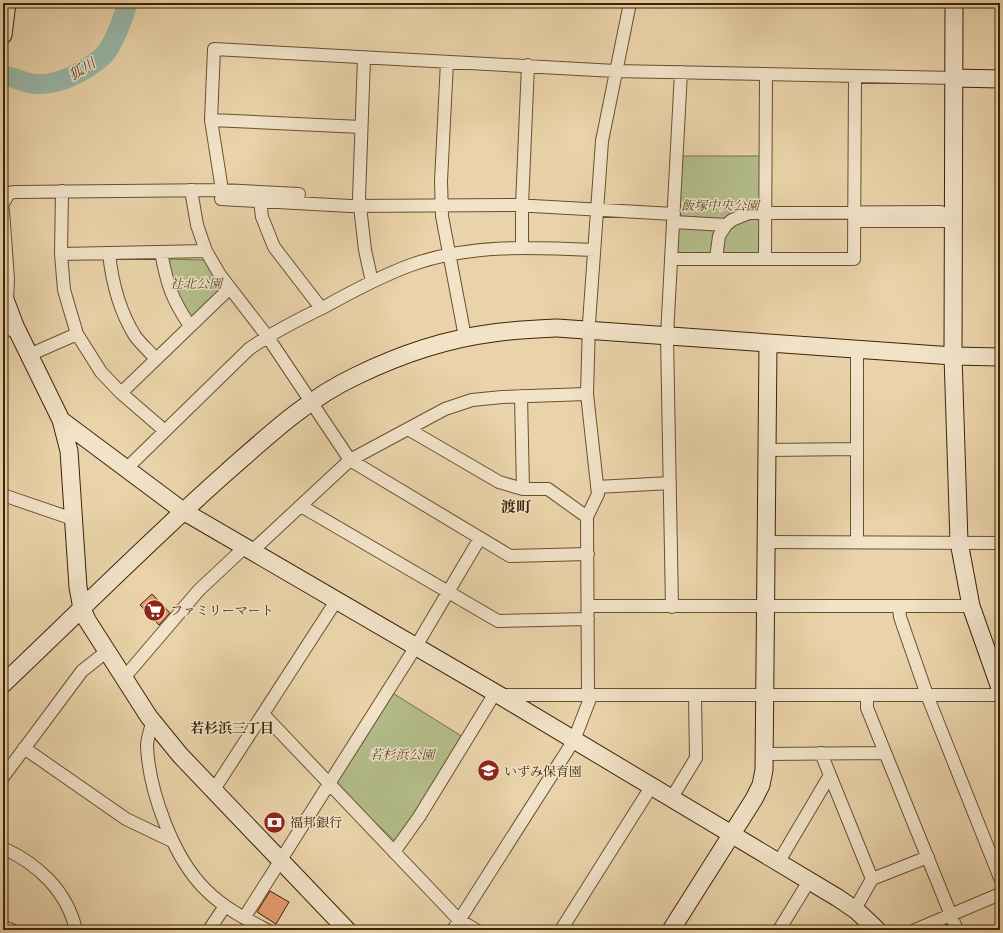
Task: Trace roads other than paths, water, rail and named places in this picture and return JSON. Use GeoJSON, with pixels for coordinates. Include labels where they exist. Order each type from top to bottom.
{"type":"FeatureCollection","features":[{"type":"Feature","properties":{"kind":"street"},"geometry":{"type":"LineString","coordinates":[[3,35],[7,3]]}},
{"type":"Feature","properties":{"kind":"street"},"geometry":{"type":"LineString","coordinates":[[456,925],[574,740],[589,696],[587,517],[598,494],[586,394],[596,209],[602,141],[630,3]]}},
{"type":"Feature","properties":{"kind":"street"},"geometry":{"type":"LineString","coordinates":[[954,3],[954,78],[948,217],[959,542],[972,606],[1000,688]]}},
{"type":"Feature","properties":{"kind":"street"},"geometry":{"type":"LineString","coordinates":[[222,194],[211,120],[214,49],[364,58],[528,65],[615,71],[1000,79]]}},
{"type":"Feature","properties":{"kind":"street"},"geometry":{"type":"LineString","coordinates":[[364,58],[360,202],[365,250],[372,282]]}},
{"type":"Feature","properties":{"kind":"street"},"geometry":{"type":"LineString","coordinates":[[447,62],[441,181],[442,206],[448,255],[465,337]]}},
{"type":"Feature","properties":{"kind":"street"},"geometry":{"type":"LineString","coordinates":[[522,247],[522,206],[528,65]]}},
{"type":"Feature","properties":{"kind":"street"},"geometry":{"type":"LineString","coordinates":[[672,606],[667,336],[681,72]]}},
{"type":"Feature","properties":{"kind":"street"},"geometry":{"type":"LineString","coordinates":[[765,259],[766,74]]}},
{"type":"Feature","properties":{"kind":"street"},"geometry":{"type":"LineString","coordinates":[[671,259],[854,259],[855,76]]}},
{"type":"Feature","properties":{"kind":"street"},"geometry":{"type":"LineString","coordinates":[[211,120],[361,127]]}},
{"type":"Feature","properties":{"kind":"street"},"geometry":{"type":"LineString","coordinates":[[3,204],[6,197],[15,192],[191,190],[222,194],[442,206],[522,206],[596,209],[604,212],[674,218],[726,225]]}},
{"type":"Feature","properties":{"kind":"street"},"geometry":{"type":"LineString","coordinates":[[191,190],[198,225],[206,251],[230,288],[267,336],[350,460],[510,556],[588,554]]}},
{"type":"Feature","properties":{"kind":"street"},"geometry":{"type":"LineString","coordinates":[[62,191],[61,254],[64,290],[77,334],[101,372],[165,431]]}},
{"type":"Feature","properties":{"kind":"street"},"geometry":{"type":"LineString","coordinates":[[259,196],[262,217],[274,247],[321,308]]}},
{"type":"Feature","properties":{"kind":"street"},"geometry":{"type":"LineString","coordinates":[[3,211],[8,279],[5,300],[11,330],[29,355],[61,420],[69,451],[78,587],[82,609],[106,652],[152,722],[213,791],[281,859],[347,930]]}},
{"type":"Feature","properties":{"kind":"street"},"geometry":{"type":"LineString","coordinates":[[716,259],[719,236],[726,225],[740,216],[750,213],[854,217],[948,217]]}},
{"type":"Feature","properties":{"kind":"street"},"geometry":{"type":"LineString","coordinates":[[126,469],[249,349],[267,336],[372,282],[411,265],[448,255],[522,247],[594,250]]}},
{"type":"Feature","properties":{"kind":"street"},"geometry":{"type":"LineString","coordinates":[[61,254],[206,251]]}},
{"type":"Feature","properties":{"kind":"street"},"geometry":{"type":"LineString","coordinates":[[161,252],[166,278],[175,303],[190,326]]}},
{"type":"Feature","properties":{"kind":"street"},"geometry":{"type":"LineString","coordinates":[[109,254],[112,283],[123,312],[136,337],[156,359]]}},
{"type":"Feature","properties":{"kind":"street"},"geometry":{"type":"LineString","coordinates":[[121,392],[230,288]]}},
{"type":"Feature","properties":{"kind":"street"},"geometry":{"type":"LineString","coordinates":[[3,684],[183,511],[310,402],[356,376],[398,358],[465,337],[557,328],[857,350],[953,356],[1000,357]]}},
{"type":"Feature","properties":{"kind":"street"},"geometry":{"type":"LineString","coordinates":[[29,355],[77,334]]}},
{"type":"Feature","properties":{"kind":"street"},"geometry":{"type":"LineString","coordinates":[[671,930],[754,799],[761,785],[765,754],[765,542],[768,344]]}},
{"type":"Feature","properties":{"kind":"street"},"geometry":{"type":"LineString","coordinates":[[857,350],[857,542]]}},
{"type":"Feature","properties":{"kind":"street"},"geometry":{"type":"LineString","coordinates":[[123,678],[200,590],[301,506],[350,460],[445,409],[472,400],[521,396],[586,394]]}},
{"type":"Feature","properties":{"kind":"street"},"geometry":{"type":"LineString","coordinates":[[521,396],[524,489]]}},
{"type":"Feature","properties":{"kind":"street"},"geometry":{"type":"LineString","coordinates":[[61,420],[183,511],[415,648],[497,694],[731,836],[809,881],[854,909],[877,930]]}},
{"type":"Feature","properties":{"kind":"street"},"geometry":{"type":"LineString","coordinates":[[408,429],[499,482],[524,489],[548,489],[587,517]]}},
{"type":"Feature","properties":{"kind":"street"},"geometry":{"type":"LineString","coordinates":[[766,450],[857,449]]}},
{"type":"Feature","properties":{"kind":"street"},"geometry":{"type":"LineString","coordinates":[[597,487],[670,483]]}},
{"type":"Feature","properties":{"kind":"street"},"geometry":{"type":"LineString","coordinates":[[3,495],[73,519]]}},
{"type":"Feature","properties":{"kind":"street"},"geometry":{"type":"LineString","coordinates":[[301,506],[498,621],[588,620]]}},
{"type":"Feature","properties":{"kind":"street"},"geometry":{"type":"LineString","coordinates":[[244,918],[415,648],[480,538]]}},
{"type":"Feature","properties":{"kind":"street"},"geometry":{"type":"LineString","coordinates":[[765,542],[1000,543]]}},
{"type":"Feature","properties":{"kind":"street"},"geometry":{"type":"LineString","coordinates":[[213,791],[336,601]]}},
{"type":"Feature","properties":{"kind":"street"},"geometry":{"type":"LineString","coordinates":[[588,606],[972,606]]}},
{"type":"Feature","properties":{"kind":"street"},"geometry":{"type":"LineString","coordinates":[[899,606],[900,617],[927,695],[1000,878]]}},
{"type":"Feature","properties":{"kind":"street"},"geometry":{"type":"LineString","coordinates":[[3,777],[82,671],[106,652]]}},
{"type":"Feature","properties":{"kind":"street"},"geometry":{"type":"LineString","coordinates":[[497,694],[589,696],[1000,695]]}},
{"type":"Feature","properties":{"kind":"street"},"geometry":{"type":"LineString","coordinates":[[394,852],[419,817],[497,694]]}},
{"type":"Feature","properties":{"kind":"street"},"geometry":{"type":"LineString","coordinates":[[671,800],[696,758],[695,696]]}},
{"type":"Feature","properties":{"kind":"street"},"geometry":{"type":"LineString","coordinates":[[867,696],[867,708],[957,930]]}},
{"type":"Feature","properties":{"kind":"street"},"geometry":{"type":"LineString","coordinates":[[263,714],[394,852],[456,925],[476,930]]}},
{"type":"Feature","properties":{"kind":"street"},"geometry":{"type":"LineString","coordinates":[[152,722],[147,745],[155,794],[172,841],[191,872],[206,890],[225,906],[244,918],[268,930]]}},
{"type":"Feature","properties":{"kind":"street"},"geometry":{"type":"LineString","coordinates":[[24,748],[126,819],[172,841]]}},
{"type":"Feature","properties":{"kind":"street"},"geometry":{"type":"LineString","coordinates":[[765,754],[885,752]]}},
{"type":"Feature","properties":{"kind":"street"},"geometry":{"type":"LineString","coordinates":[[821,753],[872,879]]}},
{"type":"Feature","properties":{"kind":"street"},"geometry":{"type":"LineString","coordinates":[[778,863],[830,775]]}},
{"type":"Feature","properties":{"kind":"street"},"geometry":{"type":"LineString","coordinates":[[561,930],[651,787]]}},
{"type":"Feature","properties":{"kind":"street"},"geometry":{"type":"LineString","coordinates":[[3,848],[34,865],[52,883],[69,908],[76,930]]}},
{"type":"Feature","properties":{"kind":"street"},"geometry":{"type":"LineString","coordinates":[[854,909],[872,879],[928,857]]}},
{"type":"Feature","properties":{"kind":"street"},"geometry":{"type":"LineString","coordinates":[[779,930],[809,881]]}},
{"type":"Feature","properties":{"kind":"street"},"geometry":{"type":"LineString","coordinates":[[915,930],[1000,894]]}},
{"type":"Feature","properties":{"kind":"street"},"geometry":{"type":"LineString","coordinates":[[209,930],[225,906]]}},
{"type":"Feature","properties":{"kind":"street"},"geometry":{"type":"LineString","coordinates":[[3,927],[12,930]]}},
{"type":"Feature","properties":{"kind":"waterway","name":"狐川"},"geometry":{"type":"LineString","coordinates":[[3,76],[12,77],[32,84],[45,84],[63,80],[80,72],[96,62],[107,52],[118,31],[127,3]]}},
{"type":"Feature","properties":{"kind":"place","name":"ファミリーマート"},"geometry":{"type":"Point","coordinates":[155,610]}},
{"type":"Feature","properties":{"kind":"place","name":"いずみ保育園"},"geometry":{"type":"Point","coordinates":[488,771]}},
{"type":"Feature","properties":{"kind":"place","name":"福邦銀行"},"geometry":{"type":"Point","coordinates":[274,822]}},
{"type":"Feature","properties":{"kind":"district","name":"渡町"},"geometry":{"type":"Point","coordinates":[516,507]}},
{"type":"Feature","properties":{"kind":"district","name":"若杉浜三丁目"},"geometry":{"type":"Point","coordinates":[232,728]}},
{"type":"Feature","properties":{"kind":"park label","name":"飯塚中央公園"},"geometry":{"type":"Point","coordinates":[720,205]}},
{"type":"Feature","properties":{"kind":"park label","name":"社北公園"},"geometry":{"type":"Point","coordinates":[196,283]}},
{"type":"Feature","properties":{"kind":"park label","name":"若杉浜公園"},"geometry":{"type":"Point","coordinates":[402,754]}}]}
